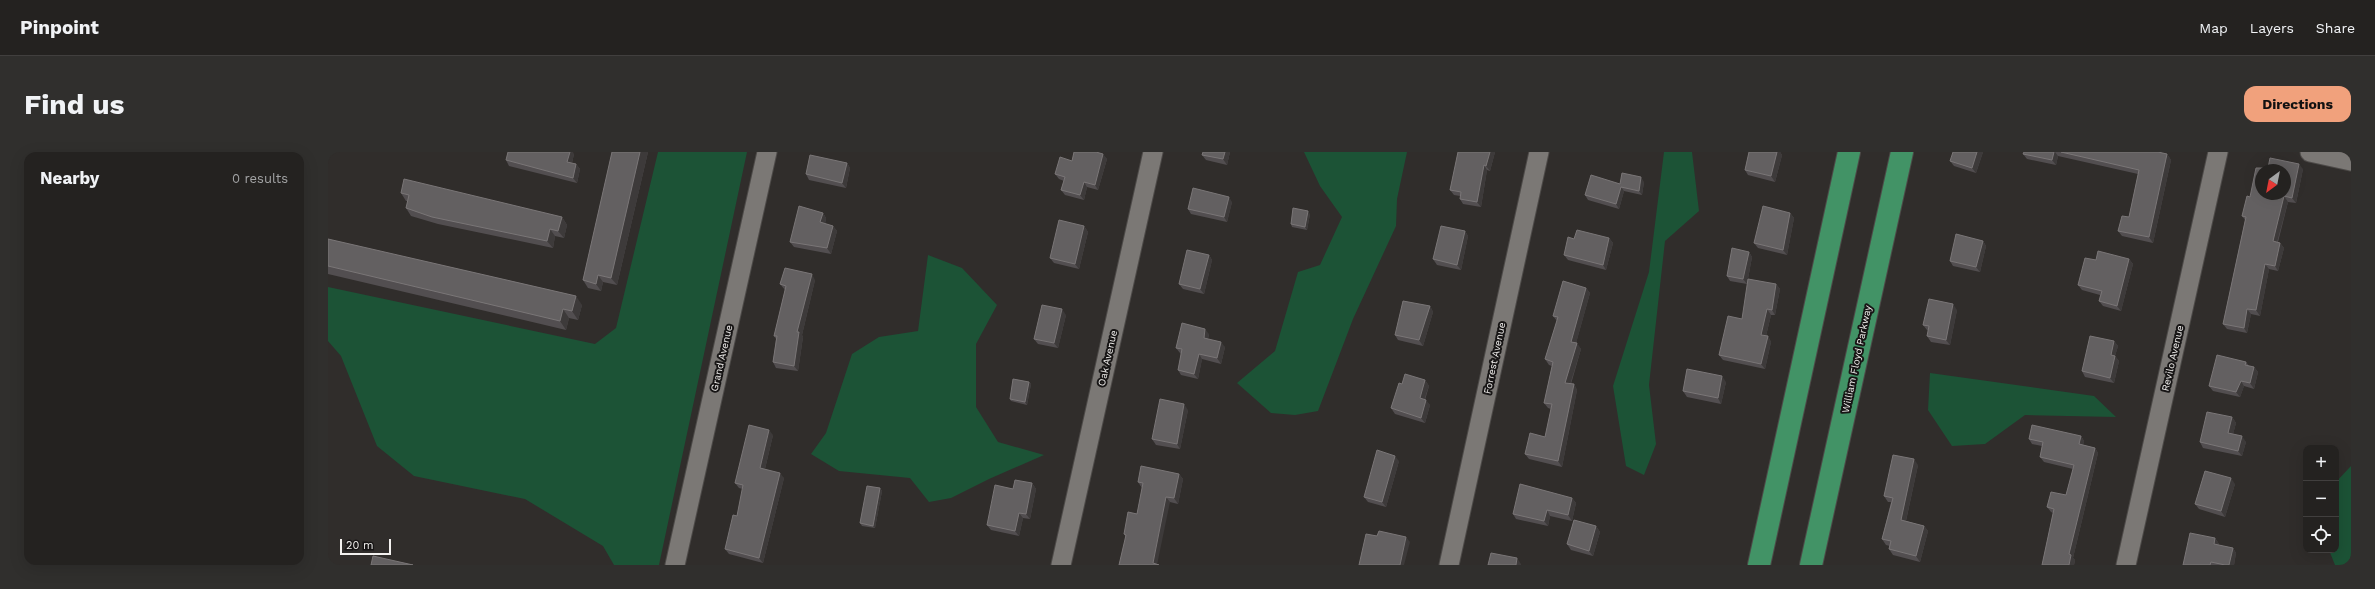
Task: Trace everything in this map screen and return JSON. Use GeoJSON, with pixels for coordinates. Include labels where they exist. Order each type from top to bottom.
{"type":"FeatureCollection","features":[{"type":"Feature","properties":{"kind":"highway"},"geometry":{"type":"LineString","coordinates":[[1759,565],[1849,152]]}},
{"type":"Feature","properties":{"kind":"highway","name":"William Floyd Parkway"},"geometry":{"type":"LineString","coordinates":[[1811,565],[1902,152]]}},
{"type":"Feature","properties":{"kind":"street","name":"Grand Avenue"},"geometry":{"type":"LineString","coordinates":[[675,565],[767,152]]}},
{"type":"Feature","properties":{"kind":"street","name":"Oak Avenue"},"geometry":{"type":"LineString","coordinates":[[1061,565],[1153,152]]}},
{"type":"Feature","properties":{"kind":"street","name":"Forrest Avenue"},"geometry":{"type":"LineString","coordinates":[[1449,565],[1540,152]]}},
{"type":"Feature","properties":{"kind":"street","name":"Revilo Avenue"},"geometry":{"type":"LineString","coordinates":[[2126,565],[2218,152]]}},
{"type":"Feature","properties":{"kind":"street"},"geometry":{"type":"LineString","coordinates":[[2310,152],[2351,161]]}},
{"type":"Feature","properties":{"kind":"green space"},"geometry":{"type":"Polygon","coordinates":[[[658,152],[747,152],[659,565],[614,565],[603,546],[525,499],[414,476],[377,446],[341,356],[328,341],[328,287],[595,344],[616,328],[658,152]]]}},
{"type":"Feature","properties":{"kind":"green space"},"geometry":{"type":"Polygon","coordinates":[[[1304,152],[1407,152],[1397,199],[1396,226],[1353,319],[1318,411],[1295,415],[1271,413],[1237,383],[1275,351],[1298,272],[1320,265],[1342,217],[1320,186],[1304,152]]]}},
{"type":"Feature","properties":{"kind":"green space"},"geometry":{"type":"Polygon","coordinates":[[[1664,152],[1692,152],[1699,211],[1665,241],[1649,385],[1656,444],[1644,475],[1626,466],[1613,386],[1649,272],[1664,152]]]}},
{"type":"Feature","properties":{"kind":"green space"},"geometry":{"type":"Polygon","coordinates":[[[928,255],[962,268],[997,305],[976,344],[976,407],[998,442],[1044,455],[989,479],[951,498],[929,502],[910,478],[839,471],[811,454],[826,433],[852,354],[879,337],[918,331],[928,255]]]}},
{"type":"Feature","properties":{"kind":"green space"},"geometry":{"type":"Polygon","coordinates":[[[1930,373],[2094,396],[2116,417],[2025,415],[1985,444],[1952,446],[1928,410],[1930,373]]]}},
{"type":"Feature","properties":{"kind":"green space"},"geometry":{"type":"Polygon","coordinates":[[[2351,466],[2351,565],[2335,565],[2330,553],[2339,553],[2339,479],[2351,466]]]}},
{"type":"Feature","properties":{"kind":"building"},"geometry":{"type":"Polygon","coordinates":[[[508,152],[570,152],[567,162],[576,164],[573,178],[506,160],[508,152]]]}},
{"type":"Feature","properties":{"kind":"building"},"geometry":{"type":"Polygon","coordinates":[[[612,152],[640,152],[611,278],[598,275],[596,284],[583,280],[612,152]]]}},
{"type":"Feature","properties":{"kind":"building"},"geometry":{"type":"Polygon","coordinates":[[[1074,152],[1096,152],[1103,154],[1095,185],[1084,182],[1080,195],[1061,190],[1065,177],[1055,174],[1060,157],[1072,161],[1074,152]]]}},
{"type":"Feature","properties":{"kind":"building"},"geometry":{"type":"Polygon","coordinates":[[[1203,152],[1225,152],[1223,159],[1202,155],[1203,152]]]}},
{"type":"Feature","properties":{"kind":"building"},"geometry":{"type":"Polygon","coordinates":[[[1458,152],[1490,152],[1486,166],[1484,165],[1477,202],[1460,199],[1461,192],[1450,190],[1458,152]]]}},
{"type":"Feature","properties":{"kind":"building"},"geometry":{"type":"Polygon","coordinates":[[[1749,152],[1777,152],[1771,176],[1745,170],[1749,152]]]}},
{"type":"Feature","properties":{"kind":"building"},"geometry":{"type":"Polygon","coordinates":[[[1953,152],[1977,152],[1972,168],[1950,161],[1953,152]]]}},
{"type":"Feature","properties":{"kind":"building"},"geometry":{"type":"Polygon","coordinates":[[[2024,152],[2054,152],[2052,160],[2023,154],[2024,152]]]}},
{"type":"Feature","properties":{"kind":"building"},"geometry":{"type":"Polygon","coordinates":[[[2061,152],[2158,152],[2167,154],[2149,237],[2118,231],[2122,216],[2129,217],[2139,170],[2061,152]]]}},
{"type":"Feature","properties":{"kind":"building"},"geometry":{"type":"Polygon","coordinates":[[[810,155],[847,163],[842,183],[806,174],[810,155]]]}},
{"type":"Feature","properties":{"kind":"building"},"geometry":{"type":"Polygon","coordinates":[[[2270,158],[2299,164],[2292,198],[2291,164],[2269,164],[2270,158]]]}},
{"type":"Feature","properties":{"kind":"building"},"geometry":{"type":"Polygon","coordinates":[[[1622,173],[1641,177],[1639,191],[1621,187],[1616,204],[1585,195],[1591,175],[1620,184],[1622,173]]]}},
{"type":"Feature","properties":{"kind":"building"},"geometry":{"type":"Polygon","coordinates":[[[2255,173],[2255,200],[2283,200],[2273,241],[2280,243],[2275,266],[2265,264],[2256,310],[2247,309],[2244,328],[2223,324],[2246,217],[2242,216],[2247,196],[2250,197],[2255,173]]]}},
{"type":"Feature","properties":{"kind":"building"},"geometry":{"type":"Polygon","coordinates":[[[404,179],[562,217],[558,231],[550,229],[547,241],[432,217],[406,208],[409,195],[401,193],[404,179]]]}},
{"type":"Feature","properties":{"kind":"building"},"geometry":{"type":"Polygon","coordinates":[[[1193,188],[1229,197],[1224,217],[1188,209],[1193,188]]]}},
{"type":"Feature","properties":{"kind":"building"},"geometry":{"type":"Polygon","coordinates":[[[799,206],[823,213],[820,222],[833,226],[827,248],[790,242],[799,206]]]}},
{"type":"Feature","properties":{"kind":"building"},"geometry":{"type":"Polygon","coordinates":[[[1763,206],[1790,213],[1783,250],[1754,243],[1763,206]]]}},
{"type":"Feature","properties":{"kind":"building"},"geometry":{"type":"Polygon","coordinates":[[[1293,208],[1308,211],[1305,227],[1291,224],[1293,208]]]}},
{"type":"Feature","properties":{"kind":"building"},"geometry":{"type":"Polygon","coordinates":[[[1059,220],[1084,226],[1075,264],[1050,258],[1059,220]]]}},
{"type":"Feature","properties":{"kind":"building"},"geometry":{"type":"Polygon","coordinates":[[[1441,226],[1465,231],[1457,265],[1433,259],[1441,226]]]}},
{"type":"Feature","properties":{"kind":"building"},"geometry":{"type":"Polygon","coordinates":[[[1577,230],[1609,238],[1603,265],[1564,255],[1568,237],[1574,239],[1577,230]]]}},
{"type":"Feature","properties":{"kind":"building"},"geometry":{"type":"Polygon","coordinates":[[[1956,234],[1983,241],[1976,267],[1950,261],[1956,234]]]}},
{"type":"Feature","properties":{"kind":"building"},"geometry":{"type":"Polygon","coordinates":[[[328,239],[576,296],[572,311],[563,309],[560,321],[328,266],[328,239]]]}},
{"type":"Feature","properties":{"kind":"building"},"geometry":{"type":"Polygon","coordinates":[[[1732,248],[1749,252],[1743,279],[1727,276],[1732,248]]]}},
{"type":"Feature","properties":{"kind":"building"},"geometry":{"type":"Polygon","coordinates":[[[1187,250],[1209,255],[1200,289],[1179,284],[1187,250]]]}},
{"type":"Feature","properties":{"kind":"building"},"geometry":{"type":"Polygon","coordinates":[[[2098,251],[2129,259],[2117,306],[2099,301],[2102,291],[2078,285],[2085,258],[2096,260],[2098,251]]]}},
{"type":"Feature","properties":{"kind":"building"},"geometry":{"type":"Polygon","coordinates":[[[785,268],[812,274],[797,332],[799,332],[794,366],[773,362],[777,336],[774,336],[786,286],[780,284],[785,268]]]}},
{"type":"Feature","properties":{"kind":"building"},"geometry":{"type":"Polygon","coordinates":[[[1748,279],[1776,284],[1772,310],[1767,309],[1761,335],[1768,336],[1761,364],[1719,355],[1728,316],[1742,319],[1748,279]]]}},
{"type":"Feature","properties":{"kind":"building"},"geometry":{"type":"Polygon","coordinates":[[[1563,281],[1586,288],[1571,342],[1577,343],[1565,383],[1574,384],[1558,461],[1525,454],[1530,433],[1545,437],[1552,404],[1544,403],[1553,362],[1545,359],[1558,317],[1553,316],[1563,281]]]}},
{"type":"Feature","properties":{"kind":"building"},"geometry":{"type":"Polygon","coordinates":[[[1929,299],[1953,304],[1946,340],[1927,336],[1929,326],[1923,325],[1929,299]]]}},
{"type":"Feature","properties":{"kind":"building"},"geometry":{"type":"Polygon","coordinates":[[[1403,301],[1430,306],[1419,340],[1395,335],[1403,301]]]}},
{"type":"Feature","properties":{"kind":"building"},"geometry":{"type":"Polygon","coordinates":[[[1042,305],[1062,309],[1054,343],[1034,339],[1042,305]]]}},
{"type":"Feature","properties":{"kind":"building"},"geometry":{"type":"Polygon","coordinates":[[[1182,323],[1205,329],[1204,338],[1221,342],[1217,358],[1199,354],[1194,374],[1178,370],[1182,349],[1176,348],[1182,323]]]}},
{"type":"Feature","properties":{"kind":"building"},"geometry":{"type":"Polygon","coordinates":[[[2090,336],[2114,341],[2111,355],[2115,356],[2110,378],[2082,371],[2090,336]]]}},
{"type":"Feature","properties":{"kind":"building"},"geometry":{"type":"Polygon","coordinates":[[[2217,355],[2246,362],[2245,365],[2254,367],[2250,383],[2241,381],[2236,392],[2209,386],[2217,355]]]}},
{"type":"Feature","properties":{"kind":"building"},"geometry":{"type":"Polygon","coordinates":[[[1687,369],[1722,376],[1718,398],[1683,391],[1687,369]]]}},
{"type":"Feature","properties":{"kind":"building"},"geometry":{"type":"Polygon","coordinates":[[[1405,374],[1425,380],[1420,398],[1426,400],[1421,418],[1391,408],[1399,383],[1402,384],[1405,374]]]}},
{"type":"Feature","properties":{"kind":"building"},"geometry":{"type":"Polygon","coordinates":[[[1013,379],[1029,382],[1025,402],[1010,399],[1013,379]]]}},
{"type":"Feature","properties":{"kind":"building"},"geometry":{"type":"Polygon","coordinates":[[[1160,399],[1184,404],[1177,444],[1152,439],[1160,399]]]}},
{"type":"Feature","properties":{"kind":"building"},"geometry":{"type":"Polygon","coordinates":[[[2207,412],[2232,417],[2228,433],[2242,436],[2238,451],[2200,442],[2207,412]]]}},
{"type":"Feature","properties":{"kind":"building"},"geometry":{"type":"Polygon","coordinates":[[[749,425],[769,430],[760,468],[780,473],[759,558],[725,549],[733,515],[737,516],[743,485],[735,483],[749,425]]]}},
{"type":"Feature","properties":{"kind":"building"},"geometry":{"type":"Polygon","coordinates":[[[2032,425],[2081,436],[2079,444],[2095,448],[2069,554],[2071,555],[2069,565],[2042,565],[2054,509],[2047,507],[2051,492],[2066,495],[2074,465],[2040,457],[2043,442],[2029,439],[2032,425]]]}},
{"type":"Feature","properties":{"kind":"building"},"geometry":{"type":"Polygon","coordinates":[[[1377,450],[1395,456],[1382,502],[1364,497],[1377,450]]]}},
{"type":"Feature","properties":{"kind":"building"},"geometry":{"type":"Polygon","coordinates":[[[1893,455],[1914,459],[1901,520],[1924,526],[1916,556],[1889,549],[1891,541],[1882,539],[1893,498],[1884,496],[1893,455]]]}},
{"type":"Feature","properties":{"kind":"building"},"geometry":{"type":"Polygon","coordinates":[[[1141,466],[1179,474],[1174,498],[1166,497],[1153,563],[1159,565],[1119,565],[1126,535],[1124,534],[1128,512],[1137,514],[1143,483],[1138,482],[1141,466]]]}},
{"type":"Feature","properties":{"kind":"building"},"geometry":{"type":"Polygon","coordinates":[[[2205,471],[2231,478],[2221,511],[2195,504],[2205,471]]]}},
{"type":"Feature","properties":{"kind":"building"},"geometry":{"type":"Polygon","coordinates":[[[1015,480],[1032,483],[1026,514],[1019,513],[1015,531],[987,525],[995,485],[1013,489],[1015,480]]]}},
{"type":"Feature","properties":{"kind":"building"},"geometry":{"type":"Polygon","coordinates":[[[1520,484],[1572,498],[1568,515],[1547,510],[1544,521],[1513,514],[1520,484]]]}},
{"type":"Feature","properties":{"kind":"building"},"geometry":{"type":"Polygon","coordinates":[[[867,486],[880,488],[873,526],[860,523],[867,486]]]}},
{"type":"Feature","properties":{"kind":"building"},"geometry":{"type":"Polygon","coordinates":[[[1574,520],[1596,526],[1589,551],[1567,544],[1574,520]]]}},
{"type":"Feature","properties":{"kind":"building"},"geometry":{"type":"Polygon","coordinates":[[[1379,531],[1406,537],[1400,565],[1359,565],[1366,534],[1377,536],[1379,531]]]}},
{"type":"Feature","properties":{"kind":"building"},"geometry":{"type":"Polygon","coordinates":[[[2190,533],[2215,538],[2214,544],[2233,548],[2229,565],[2211,562],[2210,565],[2183,565],[2190,533]]]}},
{"type":"Feature","properties":{"kind":"building"},"geometry":{"type":"Polygon","coordinates":[[[1491,553],[1517,558],[1516,565],[1488,565],[1491,553]]]}},
{"type":"Feature","properties":{"kind":"building"},"geometry":{"type":"Polygon","coordinates":[[[373,556],[413,565],[371,565],[373,556]]]}}]}
